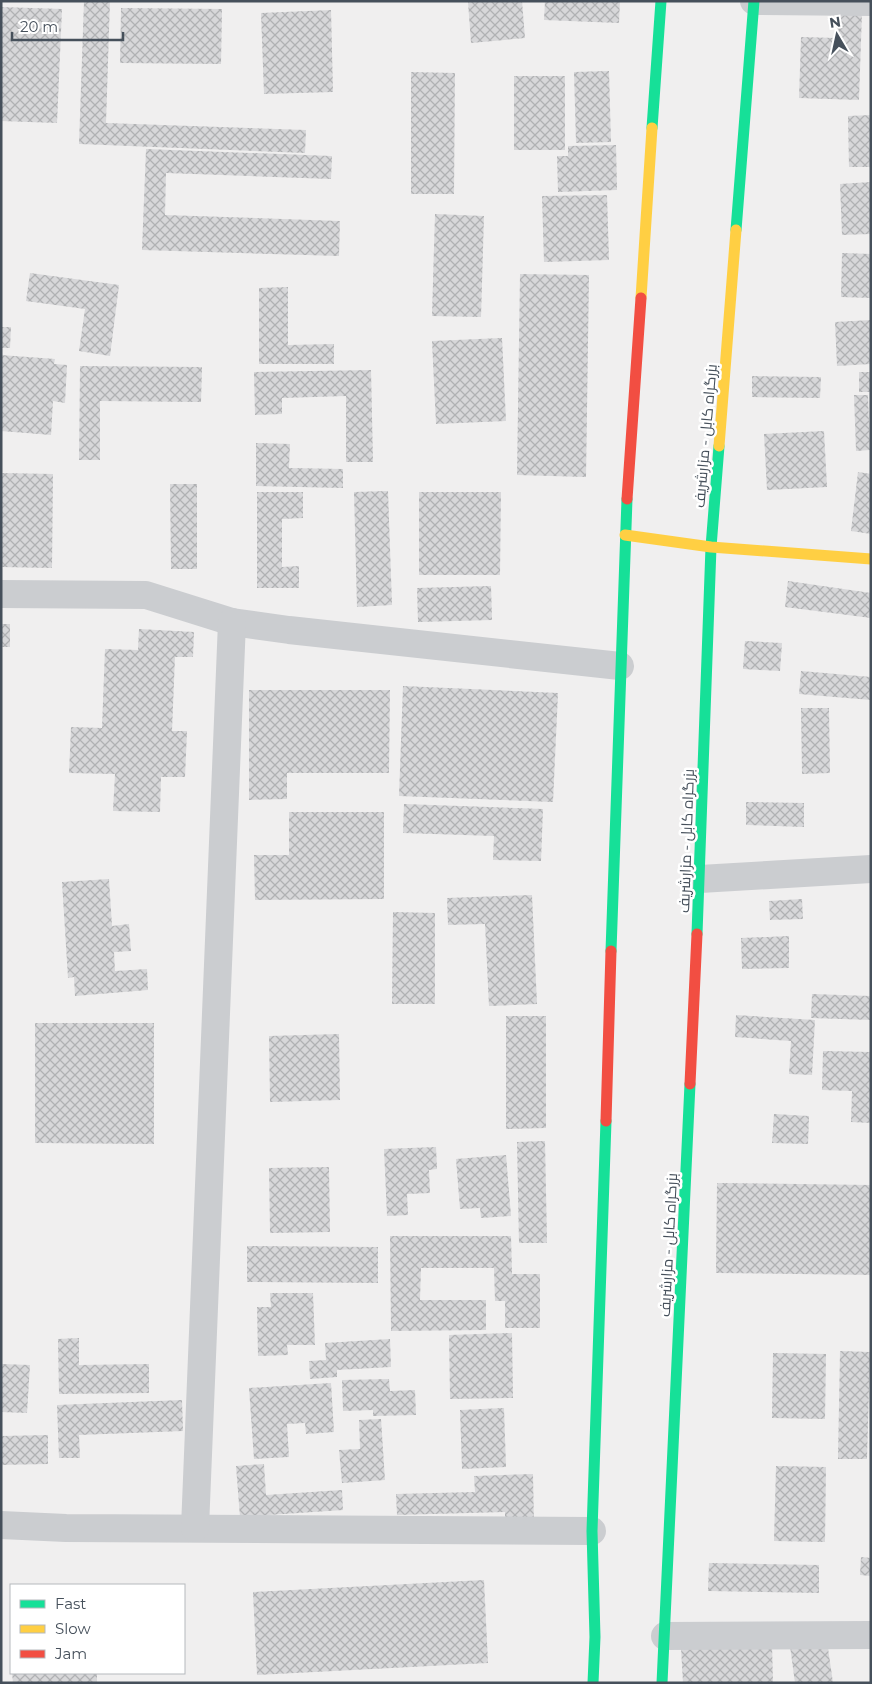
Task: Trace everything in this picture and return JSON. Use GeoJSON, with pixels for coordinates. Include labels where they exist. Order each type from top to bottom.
{"type":"FeatureCollection","features":[{"type":"Feature","properties":{"kind":"main road"},"geometry":{"type":"LineString","coordinates":[[593,1683],[596,1637],[592,1530],[625,535],[661,1]]}},
{"type":"Feature","properties":{"kind":"main road","name":"بزرگراه کابل - مزارشریف"},"geometry":{"type":"LineString","coordinates":[[662,1683],[700,879],[711,547],[754,1]]}},
{"type":"Feature","properties":{"kind":"main road"},"geometry":{"type":"LineString","coordinates":[[625,535],[711,547],[871,559]]}},
{"type":"Feature","properties":{"kind":"street"},"geometry":{"type":"LineString","coordinates":[[754,1],[871,2]]}},
{"type":"Feature","properties":{"kind":"street"},"geometry":{"type":"LineString","coordinates":[[1,594],[146,595],[232,622],[289,630],[620,666]]}},
{"type":"Feature","properties":{"kind":"street"},"geometry":{"type":"LineString","coordinates":[[195,1528],[232,622]]}},
{"type":"Feature","properties":{"kind":"street"},"geometry":{"type":"LineString","coordinates":[[700,879],[871,869]]}},
{"type":"Feature","properties":{"kind":"street"},"geometry":{"type":"LineString","coordinates":[[1,1525],[66,1528],[592,1530]]}},
{"type":"Feature","properties":{"kind":"street"},"geometry":{"type":"LineString","coordinates":[[665,1636],[871,1635]]}},
{"type":"Feature","properties":{"kind":"building"},"geometry":{"type":"Polygon","coordinates":[[[84,1],[110,1],[106,123],[306,130],[305,153],[79,144],[84,1]]]}},
{"type":"Feature","properties":{"kind":"building"},"geometry":{"type":"Polygon","coordinates":[[[522,1],[525,38],[471,43],[468,2],[522,1]]]}},
{"type":"Feature","properties":{"kind":"building"},"geometry":{"type":"Polygon","coordinates":[[[545,1],[620,1],[619,23],[544,20],[545,1]]]}},
{"type":"Feature","properties":{"kind":"building"},"geometry":{"type":"Polygon","coordinates":[[[1,7],[62,9],[57,123],[1,121],[1,7]]]}},
{"type":"Feature","properties":{"kind":"building"},"geometry":{"type":"Polygon","coordinates":[[[121,8],[222,9],[221,64],[120,63],[121,8]]]}},
{"type":"Feature","properties":{"kind":"building"},"geometry":{"type":"Polygon","coordinates":[[[331,10],[333,92],[264,94],[261,13],[331,10]]]}},
{"type":"Feature","properties":{"kind":"building"},"geometry":{"type":"Polygon","coordinates":[[[837,11],[862,12],[859,100],[799,98],[801,37],[836,38],[837,11]]]}},
{"type":"Feature","properties":{"kind":"building"},"geometry":{"type":"Polygon","coordinates":[[[609,71],[611,142],[576,143],[574,72],[609,71]]]}},
{"type":"Feature","properties":{"kind":"building"},"geometry":{"type":"Polygon","coordinates":[[[411,72],[455,73],[454,194],[411,194],[411,72]]]}},
{"type":"Feature","properties":{"kind":"building"},"geometry":{"type":"Polygon","coordinates":[[[514,76],[565,76],[565,150],[514,150],[514,76]]]}},
{"type":"Feature","properties":{"kind":"building"},"geometry":{"type":"Polygon","coordinates":[[[871,115],[871,167],[849,167],[848,116],[871,115]]]}},
{"type":"Feature","properties":{"kind":"building"},"geometry":{"type":"Polygon","coordinates":[[[616,145],[617,190],[558,192],[557,156],[568,156],[568,146],[616,145]]]}},
{"type":"Feature","properties":{"kind":"building"},"geometry":{"type":"Polygon","coordinates":[[[146,149],[332,156],[331,179],[166,173],[165,215],[340,221],[339,256],[142,250],[146,149]]]}},
{"type":"Feature","properties":{"kind":"building"},"geometry":{"type":"Polygon","coordinates":[[[871,182],[871,234],[842,235],[840,184],[871,182]]]}},
{"type":"Feature","properties":{"kind":"building"},"geometry":{"type":"Polygon","coordinates":[[[607,195],[609,260],[544,262],[542,196],[607,195]]]}},
{"type":"Feature","properties":{"kind":"building"},"geometry":{"type":"Polygon","coordinates":[[[435,214],[484,216],[481,317],[432,316],[435,214]]]}},
{"type":"Feature","properties":{"kind":"building"},"geometry":{"type":"Polygon","coordinates":[[[842,253],[871,254],[871,298],[841,297],[842,253]]]}},
{"type":"Feature","properties":{"kind":"building"},"geometry":{"type":"Polygon","coordinates":[[[30,273],[119,285],[110,356],[79,351],[85,309],[26,301],[30,273]]]}},
{"type":"Feature","properties":{"kind":"building"},"geometry":{"type":"Polygon","coordinates":[[[520,274],[589,275],[586,477],[517,475],[520,274]]]}},
{"type":"Feature","properties":{"kind":"building"},"geometry":{"type":"Polygon","coordinates":[[[288,287],[288,345],[334,344],[334,364],[259,364],[259,288],[288,287]]]}},
{"type":"Feature","properties":{"kind":"building"},"geometry":{"type":"Polygon","coordinates":[[[871,320],[871,364],[837,366],[835,322],[871,320]]]}},
{"type":"Feature","properties":{"kind":"building"},"geometry":{"type":"Polygon","coordinates":[[[1,327],[11,327],[10,348],[1,348],[1,327]]]}},
{"type":"Feature","properties":{"kind":"building"},"geometry":{"type":"Polygon","coordinates":[[[502,338],[506,421],[436,424],[432,341],[502,338]]]}},
{"type":"Feature","properties":{"kind":"building"},"geometry":{"type":"Polygon","coordinates":[[[1,355],[55,359],[54,364],[67,365],[65,403],[53,401],[51,435],[1,431],[1,355]]]}},
{"type":"Feature","properties":{"kind":"building"},"geometry":{"type":"Polygon","coordinates":[[[80,366],[202,367],[201,402],[100,401],[100,460],[79,460],[80,366]]]}},
{"type":"Feature","properties":{"kind":"building"},"geometry":{"type":"Polygon","coordinates":[[[371,370],[373,462],[346,462],[346,396],[282,398],[282,414],[255,415],[254,372],[371,370]]]}},
{"type":"Feature","properties":{"kind":"building"},"geometry":{"type":"Polygon","coordinates":[[[859,372],[871,372],[871,392],[859,392],[859,372]]]}},
{"type":"Feature","properties":{"kind":"building"},"geometry":{"type":"Polygon","coordinates":[[[752,376],[821,377],[820,398],[752,397],[752,376]]]}},
{"type":"Feature","properties":{"kind":"building"},"geometry":{"type":"Polygon","coordinates":[[[854,395],[868,395],[870,450],[856,451],[854,395]]]}},
{"type":"Feature","properties":{"kind":"building"},"geometry":{"type":"Polygon","coordinates":[[[824,431],[827,487],[767,490],[764,434],[824,431]]]}},
{"type":"Feature","properties":{"kind":"building"},"geometry":{"type":"Polygon","coordinates":[[[256,443],[290,444],[289,468],[343,469],[343,488],[256,486],[256,443]]]}},
{"type":"Feature","properties":{"kind":"building"},"geometry":{"type":"Polygon","coordinates":[[[858,472],[871,474],[871,534],[851,531],[858,472]]]}},
{"type":"Feature","properties":{"kind":"building"},"geometry":{"type":"Polygon","coordinates":[[[1,473],[53,474],[52,568],[1,567],[1,473]]]}},
{"type":"Feature","properties":{"kind":"building"},"geometry":{"type":"Polygon","coordinates":[[[170,484],[197,484],[197,569],[171,569],[170,484]]]}},
{"type":"Feature","properties":{"kind":"building"},"geometry":{"type":"Polygon","coordinates":[[[388,491],[392,605],[357,607],[354,492],[388,491]]]}},
{"type":"Feature","properties":{"kind":"building"},"geometry":{"type":"Polygon","coordinates":[[[257,492],[303,492],[303,518],[282,519],[282,567],[299,566],[299,588],[257,588],[257,492]]]}},
{"type":"Feature","properties":{"kind":"building"},"geometry":{"type":"Polygon","coordinates":[[[419,492],[501,492],[500,575],[419,575],[419,492]]]}},
{"type":"Feature","properties":{"kind":"building"},"geometry":{"type":"Polygon","coordinates":[[[788,581],[871,593],[871,618],[785,607],[788,581]]]}},
{"type":"Feature","properties":{"kind":"building"},"geometry":{"type":"Polygon","coordinates":[[[491,586],[492,620],[418,622],[417,588],[491,586]]]}},
{"type":"Feature","properties":{"kind":"building"},"geometry":{"type":"Polygon","coordinates":[[[1,624],[10,624],[10,647],[1,647],[1,624]]]}},
{"type":"Feature","properties":{"kind":"building"},"geometry":{"type":"Polygon","coordinates":[[[139,629],[194,632],[193,657],[175,657],[172,731],[187,731],[185,777],[161,777],[160,812],[113,811],[115,774],[69,773],[71,727],[102,728],[105,649],[138,650],[139,629]]]}},
{"type":"Feature","properties":{"kind":"building"},"geometry":{"type":"Polygon","coordinates":[[[745,641],[782,643],[780,671],[743,669],[745,641]]]}},
{"type":"Feature","properties":{"kind":"building"},"geometry":{"type":"Polygon","coordinates":[[[801,671],[871,677],[871,700],[799,694],[801,671]]]}},
{"type":"Feature","properties":{"kind":"building"},"geometry":{"type":"Polygon","coordinates":[[[403,686],[558,693],[553,802],[399,796],[403,686]]]}},
{"type":"Feature","properties":{"kind":"building"},"geometry":{"type":"Polygon","coordinates":[[[249,690],[390,690],[389,773],[287,773],[287,799],[249,800],[249,690]]]}},
{"type":"Feature","properties":{"kind":"building"},"geometry":{"type":"Polygon","coordinates":[[[801,708],[829,708],[830,773],[802,774],[801,708]]]}},
{"type":"Feature","properties":{"kind":"building"},"geometry":{"type":"Polygon","coordinates":[[[746,802],[804,803],[804,827],[746,825],[746,802]]]}},
{"type":"Feature","properties":{"kind":"building"},"geometry":{"type":"Polygon","coordinates":[[[404,804],[543,809],[541,861],[493,860],[494,836],[403,833],[404,804]]]}},
{"type":"Feature","properties":{"kind":"building"},"geometry":{"type":"Polygon","coordinates":[[[289,812],[384,812],[384,899],[255,900],[254,855],[289,855],[289,812]]]}},
{"type":"Feature","properties":{"kind":"building"},"geometry":{"type":"Polygon","coordinates":[[[109,879],[112,926],[129,924],[131,951],[114,952],[115,971],[147,969],[148,990],[75,996],[74,977],[68,978],[62,882],[109,879]]]}},
{"type":"Feature","properties":{"kind":"building"},"geometry":{"type":"Polygon","coordinates":[[[532,895],[537,1004],[489,1006],[485,924],[448,925],[447,898],[532,895]]]}},
{"type":"Feature","properties":{"kind":"building"},"geometry":{"type":"Polygon","coordinates":[[[802,899],[803,919],[770,920],[769,901],[802,899]]]}},
{"type":"Feature","properties":{"kind":"building"},"geometry":{"type":"Polygon","coordinates":[[[393,912],[435,913],[435,1004],[392,1004],[393,912]]]}},
{"type":"Feature","properties":{"kind":"building"},"geometry":{"type":"Polygon","coordinates":[[[789,936],[789,968],[742,969],[741,938],[789,936]]]}},
{"type":"Feature","properties":{"kind":"building"},"geometry":{"type":"Polygon","coordinates":[[[812,994],[871,996],[871,1020],[811,1018],[812,994]]]}},
{"type":"Feature","properties":{"kind":"building"},"geometry":{"type":"Polygon","coordinates":[[[736,1015],[815,1020],[812,1075],[789,1074],[791,1041],[735,1037],[736,1015]]]}},
{"type":"Feature","properties":{"kind":"building"},"geometry":{"type":"Polygon","coordinates":[[[506,1016],[546,1016],[546,1128],[506,1129],[506,1016]]]}},
{"type":"Feature","properties":{"kind":"building"},"geometry":{"type":"Polygon","coordinates":[[[35,1023],[154,1023],[154,1144],[35,1143],[35,1023]]]}},
{"type":"Feature","properties":{"kind":"building"},"geometry":{"type":"Polygon","coordinates":[[[339,1034],[340,1100],[270,1102],[269,1036],[339,1034]]]}},
{"type":"Feature","properties":{"kind":"building"},"geometry":{"type":"Polygon","coordinates":[[[823,1051],[871,1052],[871,1123],[851,1122],[852,1091],[822,1090],[823,1051]]]}},
{"type":"Feature","properties":{"kind":"building"},"geometry":{"type":"Polygon","coordinates":[[[774,1114],[809,1116],[808,1144],[772,1143],[774,1114]]]}},
{"type":"Feature","properties":{"kind":"building"},"geometry":{"type":"Polygon","coordinates":[[[545,1141],[547,1243],[519,1243],[517,1142],[545,1141]]]}},
{"type":"Feature","properties":{"kind":"building"},"geometry":{"type":"Polygon","coordinates":[[[436,1147],[437,1169],[429,1170],[430,1193],[407,1194],[408,1215],[387,1216],[384,1149],[436,1147]]]}},
{"type":"Feature","properties":{"kind":"building"},"geometry":{"type":"Polygon","coordinates":[[[506,1155],[511,1216],[481,1218],[480,1208],[460,1209],[456,1159],[506,1155]]]}},
{"type":"Feature","properties":{"kind":"building"},"geometry":{"type":"Polygon","coordinates":[[[329,1167],[330,1232],[270,1233],[269,1168],[329,1167]]]}},
{"type":"Feature","properties":{"kind":"building"},"geometry":{"type":"Polygon","coordinates":[[[717,1183],[871,1185],[871,1275],[716,1273],[717,1183]]]}},
{"type":"Feature","properties":{"kind":"building"},"geometry":{"type":"Polygon","coordinates":[[[390,1236],[511,1236],[512,1274],[540,1274],[540,1328],[505,1328],[505,1301],[495,1301],[494,1268],[421,1268],[420,1300],[486,1300],[486,1330],[391,1331],[390,1236]]]}},
{"type":"Feature","properties":{"kind":"building"},"geometry":{"type":"Polygon","coordinates":[[[247,1246],[378,1247],[378,1283],[247,1282],[247,1246]]]}},
{"type":"Feature","properties":{"kind":"building"},"geometry":{"type":"Polygon","coordinates":[[[270,1293],[313,1293],[315,1345],[287,1345],[288,1355],[258,1356],[257,1307],[271,1307],[270,1293]]]}},
{"type":"Feature","properties":{"kind":"building"},"geometry":{"type":"Polygon","coordinates":[[[512,1333],[513,1398],[450,1399],[449,1335],[512,1333]]]}},
{"type":"Feature","properties":{"kind":"building"},"geometry":{"type":"Polygon","coordinates":[[[79,1338],[79,1365],[149,1364],[149,1393],[59,1394],[58,1339],[79,1338]]]}},
{"type":"Feature","properties":{"kind":"building"},"geometry":{"type":"Polygon","coordinates":[[[390,1339],[391,1367],[337,1370],[337,1377],[310,1379],[309,1361],[326,1360],[325,1343],[390,1339]]]}},
{"type":"Feature","properties":{"kind":"building"},"geometry":{"type":"Polygon","coordinates":[[[840,1351],[870,1352],[867,1459],[838,1459],[840,1351]]]}},
{"type":"Feature","properties":{"kind":"building"},"geometry":{"type":"Polygon","coordinates":[[[773,1353],[826,1354],[825,1419],[772,1418],[773,1353]]]}},
{"type":"Feature","properties":{"kind":"building"},"geometry":{"type":"Polygon","coordinates":[[[1,1364],[30,1365],[27,1413],[1,1412],[1,1364]]]}},
{"type":"Feature","properties":{"kind":"building"},"geometry":{"type":"Polygon","coordinates":[[[389,1379],[390,1391],[415,1390],[416,1415],[373,1416],[373,1410],[343,1411],[342,1380],[389,1379]]]}},
{"type":"Feature","properties":{"kind":"building"},"geometry":{"type":"Polygon","coordinates":[[[331,1383],[334,1432],[306,1434],[305,1423],[287,1424],[289,1457],[254,1459],[249,1388],[331,1383]]]}},
{"type":"Feature","properties":{"kind":"building"},"geometry":{"type":"Polygon","coordinates":[[[182,1400],[183,1431],[79,1435],[80,1458],[59,1458],[57,1405],[182,1400]]]}},
{"type":"Feature","properties":{"kind":"building"},"geometry":{"type":"Polygon","coordinates":[[[504,1408],[506,1467],[462,1469],[460,1410],[504,1408]]]}},
{"type":"Feature","properties":{"kind":"building"},"geometry":{"type":"Polygon","coordinates":[[[381,1419],[385,1480],[342,1483],[339,1450],[360,1449],[359,1420],[381,1419]]]}},
{"type":"Feature","properties":{"kind":"building"},"geometry":{"type":"Polygon","coordinates":[[[48,1435],[48,1464],[1,1465],[1,1436],[48,1435]]]}},
{"type":"Feature","properties":{"kind":"building"},"geometry":{"type":"Polygon","coordinates":[[[264,1464],[266,1495],[342,1490],[343,1510],[240,1517],[236,1466],[264,1464]]]}},
{"type":"Feature","properties":{"kind":"building"},"geometry":{"type":"Polygon","coordinates":[[[776,1466],[826,1467],[825,1542],[774,1541],[776,1466]]]}},
{"type":"Feature","properties":{"kind":"building"},"geometry":{"type":"Polygon","coordinates":[[[533,1474],[534,1526],[505,1527],[505,1512],[397,1515],[396,1494],[475,1492],[474,1476],[533,1474]]]}},
{"type":"Feature","properties":{"kind":"building"},"geometry":{"type":"Polygon","coordinates":[[[861,1557],[871,1558],[871,1576],[860,1575],[861,1557]]]}},
{"type":"Feature","properties":{"kind":"building"},"geometry":{"type":"Polygon","coordinates":[[[709,1563],[819,1565],[819,1593],[708,1591],[709,1563]]]}},
{"type":"Feature","properties":{"kind":"building"},"geometry":{"type":"Polygon","coordinates":[[[484,1580],[488,1663],[257,1675],[253,1592],[484,1580]]]}},
{"type":"Feature","properties":{"kind":"building"},"geometry":{"type":"Polygon","coordinates":[[[827,1641],[833,1683],[795,1683],[790,1646],[827,1641]]]}},
{"type":"Feature","properties":{"kind":"building"},"geometry":{"type":"Polygon","coordinates":[[[772,1644],[773,1683],[683,1683],[681,1648],[772,1644]]]}},
{"type":"Feature","properties":{"kind":"building"},"geometry":{"type":"Polygon","coordinates":[[[12,1674],[97,1674],[97,1683],[13,1683],[12,1674]]]}},
{"type":"Feature","properties":{"kind":"traffic: fast"},"geometry":{"type":"LineString","coordinates":[[652,128],[661,1]]}},
{"type":"Feature","properties":{"kind":"traffic: fast"},"geometry":{"type":"LineString","coordinates":[[736,230],[754,1]]}},
{"type":"Feature","properties":{"kind":"traffic: fast"},"geometry":{"type":"LineString","coordinates":[[697,934],[711,547],[719,446]]}},
{"type":"Feature","properties":{"kind":"traffic: fast"},"geometry":{"type":"LineString","coordinates":[[611,951],[627,499]]}},
{"type":"Feature","properties":{"kind":"traffic: fast"},"geometry":{"type":"LineString","coordinates":[[662,1683],[690,1084]]}},
{"type":"Feature","properties":{"kind":"traffic: fast"},"geometry":{"type":"LineString","coordinates":[[593,1683],[595,1637],[592,1531],[606,1121]]}},
{"type":"Feature","properties":{"kind":"traffic: slow"},"geometry":{"type":"LineString","coordinates":[[641,298],[652,128]]}},
{"type":"Feature","properties":{"kind":"traffic: slow"},"geometry":{"type":"LineString","coordinates":[[719,446],[736,230]]}},
{"type":"Feature","properties":{"kind":"traffic: slow"},"geometry":{"type":"LineString","coordinates":[[625,535],[711,547],[871,559]]}},
{"type":"Feature","properties":{"kind":"traffic: jam"},"geometry":{"type":"LineString","coordinates":[[627,499],[641,298]]}},
{"type":"Feature","properties":{"kind":"traffic: jam"},"geometry":{"type":"LineString","coordinates":[[690,1084],[697,934]]}},
{"type":"Feature","properties":{"kind":"traffic: jam"},"geometry":{"type":"LineString","coordinates":[[606,1121],[611,951]]}}]}
